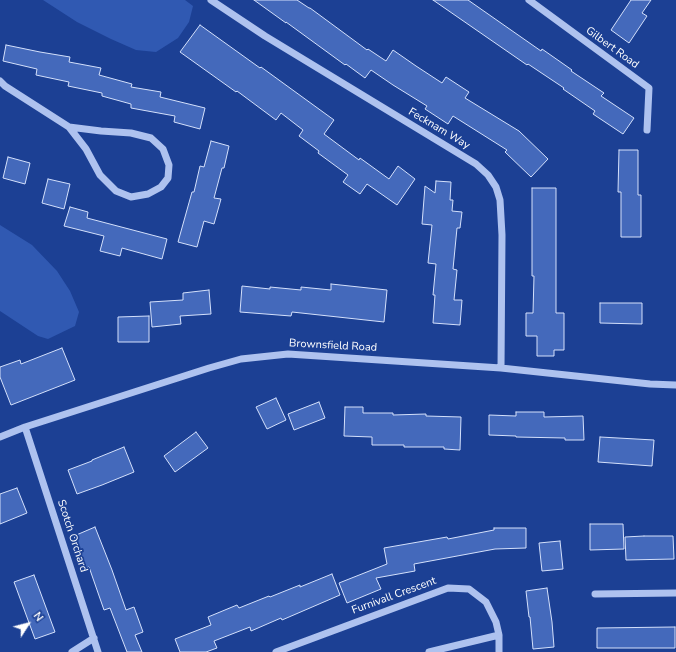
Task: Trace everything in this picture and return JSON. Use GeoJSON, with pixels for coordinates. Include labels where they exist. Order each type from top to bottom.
{"type":"FeatureCollection","features":[{"type":"Feature","properties":{"kind":"street","name":"Fecknam Way"},"geometry":{"type":"LineString","coordinates":[[211,0],[265,36],[476,164],[488,175],[496,187],[500,200],[502,234],[501,368]]}},
{"type":"Feature","properties":{"kind":"street","name":"Gilbert Road"},"geometry":{"type":"LineString","coordinates":[[529,0],[649,88],[647,130]]}},
{"type":"Feature","properties":{"kind":"street"},"geometry":{"type":"LineString","coordinates":[[0,80],[4,86],[69,127],[86,149],[100,175],[116,191],[131,196],[148,194],[161,187],[168,178],[169,164],[163,149],[152,138],[131,133],[69,127]]}},
{"type":"Feature","properties":{"kind":"street","name":"Brownsfield Road"},"geometry":{"type":"LineString","coordinates":[[0,437],[241,359],[288,354],[501,368],[650,384],[676,385]]}},
{"type":"Feature","properties":{"kind":"street","name":"Scotch Orchard"},"geometry":{"type":"LineString","coordinates":[[25,428],[98,652]]}},
{"type":"Feature","properties":{"kind":"street","name":"Furnivall Crescent"},"geometry":{"type":"LineString","coordinates":[[276,652],[448,588],[469,589],[486,602],[496,622],[499,635],[499,652]]}},
{"type":"Feature","properties":{"kind":"street"},"geometry":{"type":"LineString","coordinates":[[595,594],[676,593]]}},
{"type":"Feature","properties":{"kind":"street"},"geometry":{"type":"LineString","coordinates":[[429,652],[499,635]]}},
{"type":"Feature","properties":{"kind":"street"},"geometry":{"type":"LineString","coordinates":[[72,652],[94,638]]}},
{"type":"Feature","properties":{"kind":"shaded area"},"geometry":{"type":"Polygon","coordinates":[[[43,0],[185,0],[193,6],[189,22],[178,38],[156,52],[136,50],[111,39],[77,22],[43,0]]]}},
{"type":"Feature","properties":{"kind":"shaded area"},"geometry":{"type":"Polygon","coordinates":[[[0,225],[32,245],[57,271],[70,291],[79,312],[75,326],[48,339],[38,336],[0,311],[0,225]]]}},
{"type":"Feature","properties":{"kind":"building"},"geometry":{"type":"Polygon","coordinates":[[[254,0],[297,0],[367,50],[368,49],[386,61],[393,50],[442,83],[446,77],[469,92],[465,98],[519,131],[548,159],[531,177],[505,152],[507,150],[453,116],[448,124],[425,109],[427,106],[371,70],[365,78],[254,0]]]}},
{"type":"Feature","properties":{"kind":"building"},"geometry":{"type":"Polygon","coordinates":[[[433,0],[468,0],[541,51],[542,49],[572,70],[571,71],[604,93],[601,96],[634,118],[623,134],[593,114],[595,111],[563,89],[564,88],[528,64],[527,65],[433,0]]]}},
{"type":"Feature","properties":{"kind":"building"},"geometry":{"type":"Polygon","coordinates":[[[631,0],[651,0],[642,13],[647,16],[629,43],[611,30],[631,0]]]}},
{"type":"Feature","properties":{"kind":"building"},"geometry":{"type":"Polygon","coordinates":[[[200,25],[334,120],[324,134],[359,160],[360,158],[389,179],[398,166],[415,179],[397,205],[367,184],[360,194],[343,182],[348,175],[318,153],[319,151],[299,136],[303,130],[281,113],[276,120],[180,52],[200,25]]]}},
{"type":"Feature","properties":{"kind":"building"},"geometry":{"type":"Polygon","coordinates":[[[6,45],[70,57],[69,62],[101,68],[99,75],[132,84],[131,87],[161,92],[160,97],[205,108],[200,129],[174,122],[175,116],[131,108],[131,104],[102,96],[102,93],[68,86],[69,82],[36,75],[37,69],[3,61],[6,45]]]}},
{"type":"Feature","properties":{"kind":"building"},"geometry":{"type":"Polygon","coordinates":[[[211,141],[229,146],[224,168],[222,168],[214,198],[221,199],[214,224],[204,221],[197,247],[178,242],[192,192],[194,192],[200,166],[204,167],[211,141]]]}},
{"type":"Feature","properties":{"kind":"building"},"geometry":{"type":"Polygon","coordinates":[[[619,150],[638,150],[638,195],[641,195],[641,237],[621,237],[621,192],[618,192],[619,150]]]}},
{"type":"Feature","properties":{"kind":"building"},"geometry":{"type":"Polygon","coordinates":[[[8,157],[30,163],[25,184],[3,178],[8,157]]]}},
{"type":"Feature","properties":{"kind":"building"},"geometry":{"type":"Polygon","coordinates":[[[48,179],[70,184],[64,209],[42,203],[48,179]]]}},
{"type":"Feature","properties":{"kind":"building"},"geometry":{"type":"Polygon","coordinates":[[[436,181],[451,182],[450,200],[453,200],[452,211],[462,212],[460,228],[457,228],[453,269],[457,270],[454,300],[462,300],[460,325],[433,323],[435,295],[433,295],[436,264],[428,263],[432,225],[422,224],[425,186],[435,193],[436,181]]]}},
{"type":"Feature","properties":{"kind":"building"},"geometry":{"type":"Polygon","coordinates":[[[532,188],[556,188],[556,313],[564,313],[564,350],[554,350],[554,356],[537,356],[537,336],[526,336],[526,313],[533,313],[534,276],[532,276],[532,188]]]}},
{"type":"Feature","properties":{"kind":"building"},"geometry":{"type":"Polygon","coordinates":[[[70,207],[88,212],[87,218],[167,239],[162,259],[122,248],[120,256],[100,251],[104,236],[64,226],[70,207]]]}},
{"type":"Feature","properties":{"kind":"building"},"geometry":{"type":"Polygon","coordinates":[[[331,284],[387,290],[384,322],[292,312],[291,316],[240,312],[242,286],[270,289],[270,287],[301,290],[301,287],[331,290],[331,284]]]}},
{"type":"Feature","properties":{"kind":"building"},"geometry":{"type":"Polygon","coordinates":[[[209,290],[211,314],[180,316],[181,324],[152,327],[150,302],[183,300],[183,293],[209,290]]]}},
{"type":"Feature","properties":{"kind":"building"},"geometry":{"type":"Polygon","coordinates":[[[600,303],[642,303],[642,324],[600,323],[600,303]]]}},
{"type":"Feature","properties":{"kind":"building"},"geometry":{"type":"Polygon","coordinates":[[[149,316],[149,342],[118,342],[118,317],[149,316]]]}},
{"type":"Feature","properties":{"kind":"building"},"geometry":{"type":"Polygon","coordinates":[[[62,348],[75,380],[11,405],[0,377],[0,367],[20,360],[21,364],[62,348]]]}},
{"type":"Feature","properties":{"kind":"building"},"geometry":{"type":"Polygon","coordinates":[[[276,398],[286,420],[267,429],[256,407],[276,398]]]}},
{"type":"Feature","properties":{"kind":"building"},"geometry":{"type":"Polygon","coordinates":[[[319,402],[325,418],[294,430],[288,414],[319,402]]]}},
{"type":"Feature","properties":{"kind":"building"},"geometry":{"type":"Polygon","coordinates":[[[345,407],[363,407],[363,413],[393,413],[393,415],[426,414],[426,416],[461,417],[460,450],[444,449],[444,447],[372,445],[372,437],[344,436],[345,407]]]}},
{"type":"Feature","properties":{"kind":"building"},"geometry":{"type":"Polygon","coordinates":[[[516,412],[544,412],[544,417],[583,416],[584,440],[489,435],[489,415],[516,416],[516,412]]]}},
{"type":"Feature","properties":{"kind":"building"},"geometry":{"type":"Polygon","coordinates":[[[196,432],[208,448],[175,472],[164,456],[196,432]]]}},
{"type":"Feature","properties":{"kind":"building"},"geometry":{"type":"Polygon","coordinates":[[[600,437],[654,440],[652,466],[598,462],[600,437]]]}},
{"type":"Feature","properties":{"kind":"building"},"geometry":{"type":"Polygon","coordinates":[[[124,447],[134,472],[77,494],[68,470],[124,447]]]}},
{"type":"Feature","properties":{"kind":"building"},"geometry":{"type":"Polygon","coordinates":[[[17,488],[27,513],[0,524],[0,494],[17,488]]]}},
{"type":"Feature","properties":{"kind":"building"},"geometry":{"type":"Polygon","coordinates":[[[590,524],[623,524],[624,549],[590,550],[590,524]]]}},
{"type":"Feature","properties":{"kind":"building"},"geometry":{"type":"Polygon","coordinates":[[[95,527],[126,610],[134,607],[143,632],[135,635],[142,652],[127,652],[110,608],[104,610],[89,567],[86,568],[74,536],[95,527]]]}},
{"type":"Feature","properties":{"kind":"building"},"geometry":{"type":"Polygon","coordinates":[[[494,528],[526,528],[526,548],[495,549],[414,564],[415,571],[376,578],[381,589],[347,603],[339,583],[387,564],[384,548],[447,537],[448,539],[494,530],[494,528]]]}},
{"type":"Feature","properties":{"kind":"building"},"geometry":{"type":"Polygon","coordinates":[[[673,536],[674,559],[626,560],[625,537],[673,536]]]}},
{"type":"Feature","properties":{"kind":"building"},"geometry":{"type":"Polygon","coordinates":[[[560,541],[563,569],[542,571],[539,543],[560,541]]]}},
{"type":"Feature","properties":{"kind":"building"},"geometry":{"type":"Polygon","coordinates":[[[332,574],[340,595],[282,620],[281,618],[251,631],[250,627],[214,641],[217,648],[206,652],[180,652],[175,639],[211,625],[208,617],[237,605],[239,608],[300,585],[300,587],[332,574]]]}},
{"type":"Feature","properties":{"kind":"building"},"geometry":{"type":"Polygon","coordinates":[[[34,575],[55,632],[35,639],[14,582],[34,575]]]}},
{"type":"Feature","properties":{"kind":"building"},"geometry":{"type":"Polygon","coordinates":[[[547,588],[554,647],[533,649],[526,591],[547,588]]]}},
{"type":"Feature","properties":{"kind":"building"},"geometry":{"type":"Polygon","coordinates":[[[675,627],[675,648],[597,648],[597,628],[675,627]]]}}]}
